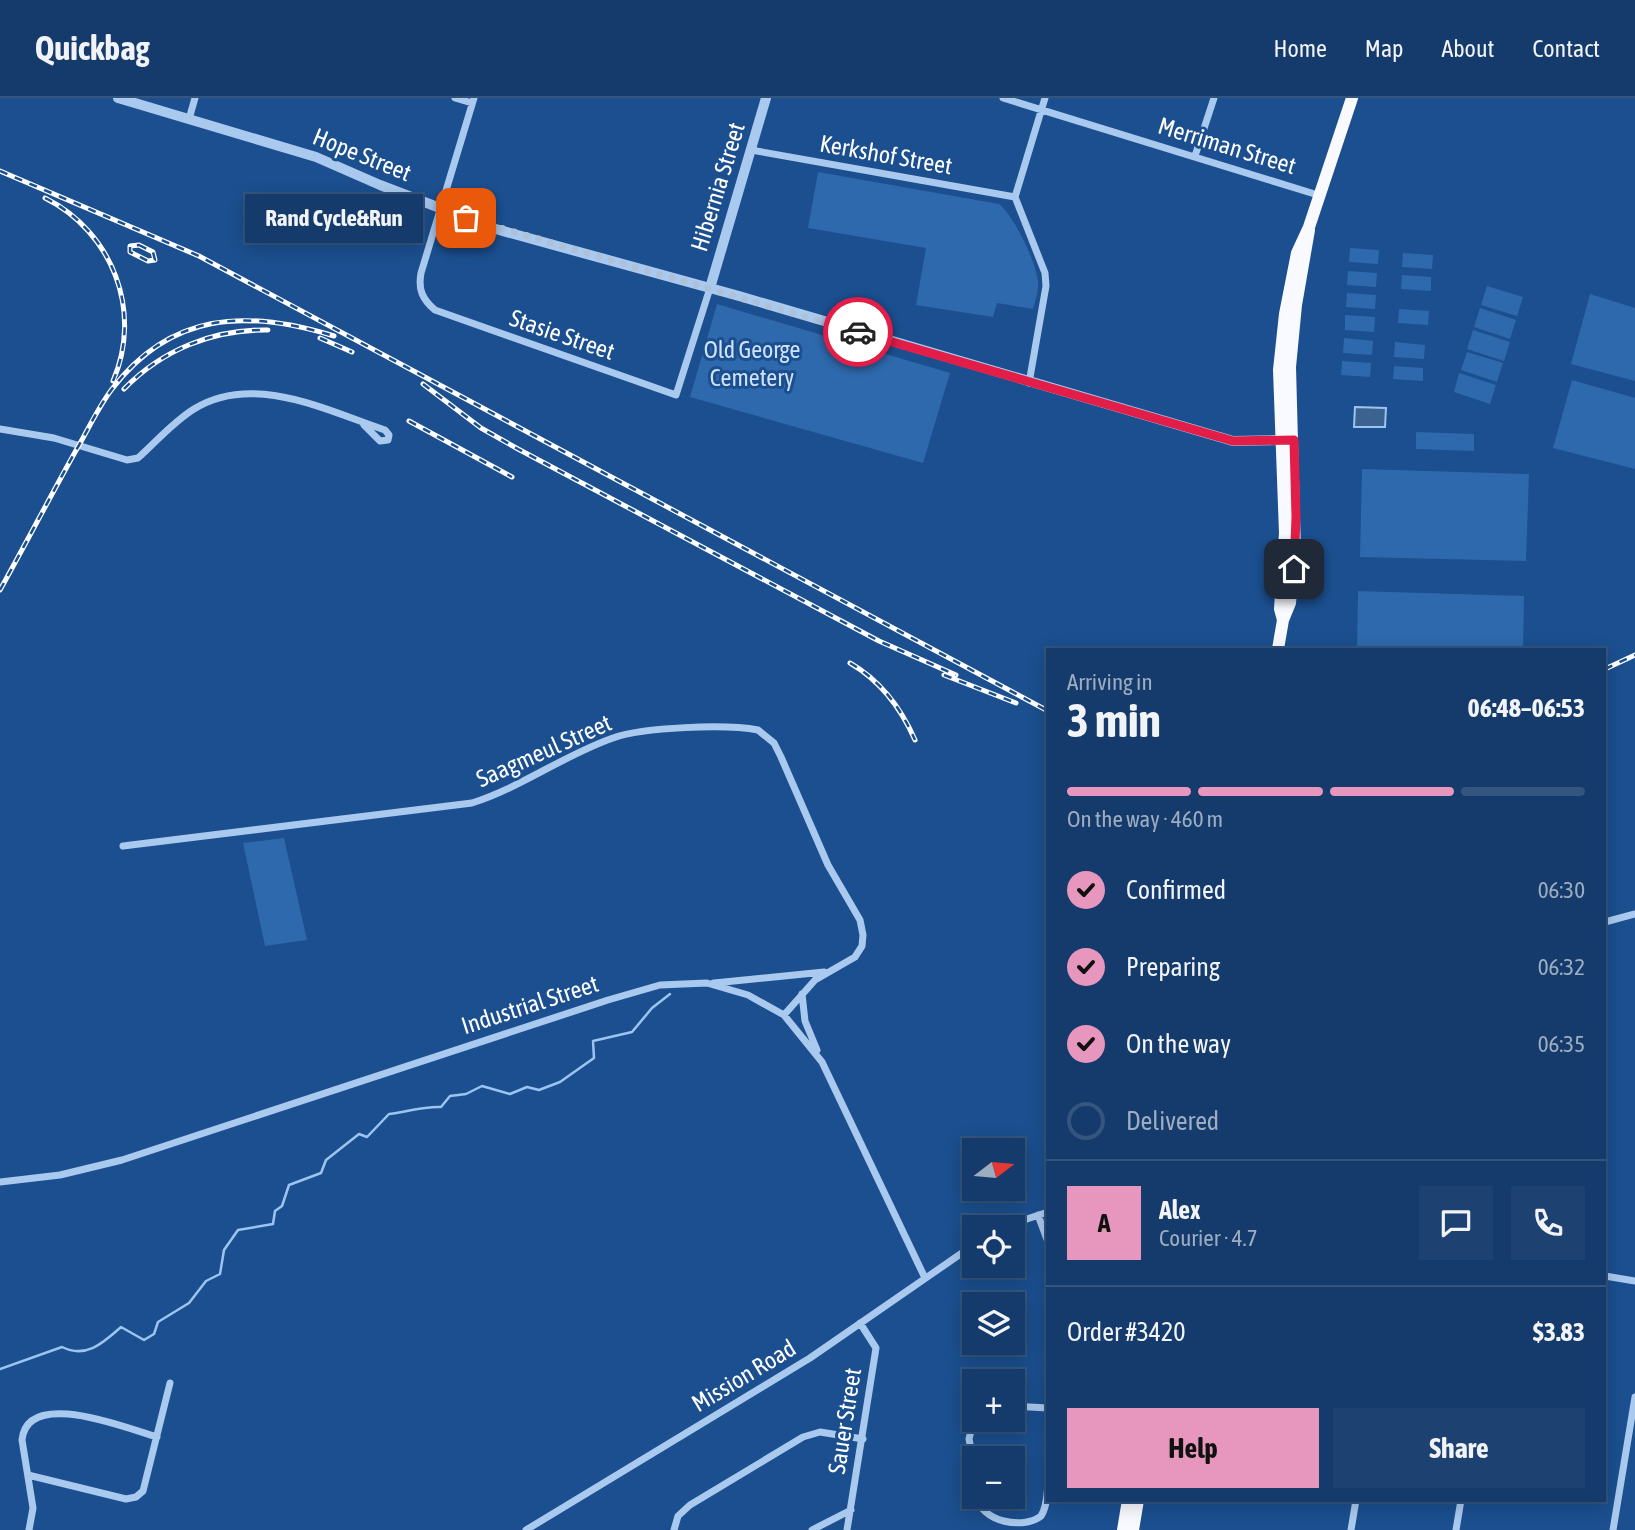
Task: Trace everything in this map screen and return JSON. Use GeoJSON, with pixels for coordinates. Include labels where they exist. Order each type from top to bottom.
{"type":"FeatureCollection","features":[{"type":"Feature","properties":{"kind":"highway"},"geometry":{"type":"LineString","coordinates":[[1278,648],[1283,620],[1280,609],[1287,440],[1297,300],[1310,239],[1309,227],[1350,98]]}},
{"type":"Feature","properties":{"kind":"highway"},"geometry":{"type":"LineString","coordinates":[[1123,1530],[1128,1502]]}},
{"type":"Feature","properties":{"kind":"highway"},"geometry":{"type":"LineString","coordinates":[[1133,1530],[1138,1502]]}},
{"type":"Feature","properties":{"kind":"street","name":"Hope Street"},"geometry":{"type":"LineString","coordinates":[[118,98],[316,157],[492,228],[710,288],[1029,384],[1233,441],[1287,440]]}},
{"type":"Feature","properties":{"kind":"street"},"geometry":{"type":"LineString","coordinates":[[189,119],[195,98]]}},
{"type":"Feature","properties":{"kind":"street"},"geometry":{"type":"LineString","coordinates":[[441,208],[473,100],[455,98]]}},
{"type":"Feature","properties":{"kind":"street","name":"Hibernia Street"},"geometry":{"type":"LineString","coordinates":[[710,288],[766,98]]}},
{"type":"Feature","properties":{"kind":"street","name":"Merriman Street"},"geometry":{"type":"LineString","coordinates":[[1003,98],[1318,195]]}},
{"type":"Feature","properties":{"kind":"street"},"geometry":{"type":"LineString","coordinates":[[1029,384],[1046,286],[1045,273],[1015,197],[1045,98]]}},
{"type":"Feature","properties":{"kind":"street"},"geometry":{"type":"LineString","coordinates":[[1195,156],[1214,98]]}},
{"type":"Feature","properties":{"kind":"street","name":"Kerkshof Street"},"geometry":{"type":"LineString","coordinates":[[751,149],[1015,197]]}},
{"type":"Feature","properties":{"kind":"street","name":"Stasie Street"},"geometry":{"type":"LineString","coordinates":[[441,208],[419,285],[424,301],[435,310],[676,395],[710,288]]}},
{"type":"Feature","properties":{"kind":"street"},"geometry":{"type":"LineString","coordinates":[[0,429],[54,438],[109,457],[133,460],[196,408],[226,398],[260,394],[282,396],[364,425]]}},
{"type":"Feature","properties":{"kind":"street","name":"Saagmeul Street"},"geometry":{"type":"LineString","coordinates":[[123,846],[472,803],[507,791],[620,736],[664,731],[758,730],[774,743],[828,865],[860,920],[863,935],[859,951],[846,963],[815,980],[784,1015]]}},
{"type":"Feature","properties":{"kind":"street"},"geometry":{"type":"LineString","coordinates":[[1606,922],[1635,915]]}},
{"type":"Feature","properties":{"kind":"street"},"geometry":{"type":"LineString","coordinates":[[707,983],[828,971]]}},
{"type":"Feature","properties":{"kind":"street","name":"Industrial Street"},"geometry":{"type":"LineString","coordinates":[[0,1182],[60,1175],[122,1160],[608,1000],[660,985],[707,983],[748,995],[784,1015],[822,1062],[925,1278]]}},
{"type":"Feature","properties":{"kind":"street"},"geometry":{"type":"LineString","coordinates":[[802,994],[805,1021],[822,1062]]}},
{"type":"Feature","properties":{"kind":"street"},"geometry":{"type":"LineString","coordinates":[[1025,1219],[1046,1213]]}},
{"type":"Feature","properties":{"kind":"street"},"geometry":{"type":"LineString","coordinates":[[1038,1215],[1046,1237]]}},
{"type":"Feature","properties":{"kind":"street","name":"Mission Road"},"geometry":{"type":"LineString","coordinates":[[526,1530],[810,1359],[962,1253]]}},
{"type":"Feature","properties":{"kind":"street"},"geometry":{"type":"LineString","coordinates":[[1606,1276],[1635,1281]]}},
{"type":"Feature","properties":{"kind":"street","name":"Sauer Street"},"geometry":{"type":"LineString","coordinates":[[847,1530],[876,1348],[860,1323]]}},
{"type":"Feature","properties":{"kind":"street"},"geometry":{"type":"LineString","coordinates":[[28,1475],[132,1499],[143,1491],[170,1383]]}},
{"type":"Feature","properties":{"kind":"street"},"geometry":{"type":"LineString","coordinates":[[1614,1530],[1633,1427],[1635,1397]]}},
{"type":"Feature","properties":{"kind":"street"},"geometry":{"type":"LineString","coordinates":[[1025,1407],[1046,1408]]}},
{"type":"Feature","properties":{"kind":"street"},"geometry":{"type":"LineString","coordinates":[[29,1530],[33,1508],[22,1432],[34,1420],[45,1415],[69,1412],[157,1437]]}},
{"type":"Feature","properties":{"kind":"street"},"geometry":{"type":"LineString","coordinates":[[674,1530],[682,1510],[803,1437],[820,1432],[863,1439]]}},
{"type":"Feature","properties":{"kind":"street"},"geometry":{"type":"LineString","coordinates":[[980,1509],[987,1518],[996,1522],[1024,1525],[1042,1514],[1046,1494]]}},
{"type":"Feature","properties":{"kind":"street"},"geometry":{"type":"LineString","coordinates":[[1351,1530],[1356,1502]]}},
{"type":"Feature","properties":{"kind":"street"},"geometry":{"type":"LineString","coordinates":[[1456,1530],[1461,1502]]}},
{"type":"Feature","properties":{"kind":"street"},"geometry":{"type":"LineString","coordinates":[[812,1530],[850,1510]]}},
{"type":"Feature","properties":{"kind":"green space"},"geometry":{"type":"Polygon","coordinates":[[[818,172],[999,204],[1017,228],[1033,263],[1038,285],[1033,309],[997,303],[993,317],[916,305],[926,248],[808,228],[818,172]]]}},
{"type":"Feature","properties":{"kind":"green space"},"geometry":{"type":"Polygon","coordinates":[[[1350,248],[1379,250],[1378,264],[1349,262],[1350,248]]]}},
{"type":"Feature","properties":{"kind":"green space"},"geometry":{"type":"Polygon","coordinates":[[[1403,253],[1433,255],[1432,269],[1402,267],[1403,253]]]}},
{"type":"Feature","properties":{"kind":"green space"},"geometry":{"type":"Polygon","coordinates":[[[1348,271],[1377,273],[1376,287],[1347,285],[1348,271]]]}},
{"type":"Feature","properties":{"kind":"green space"},"geometry":{"type":"Polygon","coordinates":[[[1402,275],[1431,277],[1431,291],[1401,289],[1402,275]]]}},
{"type":"Feature","properties":{"kind":"green space"},"geometry":{"type":"Polygon","coordinates":[[[1487,286],[1523,297],[1517,316],[1481,305],[1487,286]]]}},
{"type":"Feature","properties":{"kind":"green space"},"geometry":{"type":"Polygon","coordinates":[[[1347,293],[1376,295],[1375,309],[1346,307],[1347,293]]]}},
{"type":"Feature","properties":{"kind":"green space"},"geometry":{"type":"Polygon","coordinates":[[[1590,294],[1635,308],[1635,381],[1571,364],[1590,294]]]}},
{"type":"Feature","properties":{"kind":"green space","name":"Old George Cemetery"},"geometry":{"type":"Polygon","coordinates":[[[717,304],[950,373],[923,463],[690,397],[717,304]]]}},
{"type":"Feature","properties":{"kind":"green space"},"geometry":{"type":"Polygon","coordinates":[[[1480,308],[1516,320],[1510,339],[1474,327],[1480,308]]]}},
{"type":"Feature","properties":{"kind":"green space"},"geometry":{"type":"Polygon","coordinates":[[[1399,309],[1429,311],[1428,325],[1398,323],[1399,309]]]}},
{"type":"Feature","properties":{"kind":"green space"},"geometry":{"type":"Polygon","coordinates":[[[1345,315],[1375,317],[1374,332],[1345,330],[1345,315]]]}},
{"type":"Feature","properties":{"kind":"green space"},"geometry":{"type":"Polygon","coordinates":[[[1473,330],[1510,342],[1504,361],[1467,349],[1473,330]]]}},
{"type":"Feature","properties":{"kind":"green space"},"geometry":{"type":"Polygon","coordinates":[[[1344,338],[1373,341],[1372,355],[1343,353],[1344,338]]]}},
{"type":"Feature","properties":{"kind":"green space"},"geometry":{"type":"Polygon","coordinates":[[[1395,342],[1425,345],[1424,359],[1394,357],[1395,342]]]}},
{"type":"Feature","properties":{"kind":"green space"},"geometry":{"type":"Polygon","coordinates":[[[1467,352],[1503,363],[1497,382],[1461,370],[1467,352]]]}},
{"type":"Feature","properties":{"kind":"green space"},"geometry":{"type":"Polygon","coordinates":[[[1342,361],[1371,363],[1370,377],[1341,375],[1342,361]]]}},
{"type":"Feature","properties":{"kind":"green space"},"geometry":{"type":"Polygon","coordinates":[[[1394,366],[1423,368],[1423,381],[1393,379],[1394,366]]]}},
{"type":"Feature","properties":{"kind":"green space"},"geometry":{"type":"Polygon","coordinates":[[[1459,373],[1496,385],[1490,404],[1454,392],[1459,373]]]}},
{"type":"Feature","properties":{"kind":"green space"},"geometry":{"type":"Polygon","coordinates":[[[1572,380],[1635,398],[1635,469],[1553,448],[1572,380]]]}},
{"type":"Feature","properties":{"kind":"green space"},"geometry":{"type":"Polygon","coordinates":[[[1416,432],[1474,434],[1474,451],[1416,449],[1416,432]]]}},
{"type":"Feature","properties":{"kind":"green space"},"geometry":{"type":"Polygon","coordinates":[[[1362,469],[1529,474],[1526,561],[1360,557],[1362,469]]]}},
{"type":"Feature","properties":{"kind":"green space"},"geometry":{"type":"Polygon","coordinates":[[[1358,591],[1524,596],[1523,648],[1357,648],[1358,591]]]}},
{"type":"Feature","properties":{"kind":"green space"},"geometry":{"type":"Polygon","coordinates":[[[284,838],[307,940],[265,946],[243,843],[284,838]]]}},
{"type":"Feature","properties":{"kind":"shaded area"},"geometry":{"type":"Polygon","coordinates":[[[1355,407],[1386,408],[1385,427],[1354,427],[1355,407]]]}},
{"type":"Feature","properties":{"kind":"waterway"},"geometry":{"type":"LineString","coordinates":[[0,1369],[62,1347],[79,1351],[94,1348],[121,1327],[144,1340],[154,1334],[158,1322],[189,1303],[206,1281],[220,1274],[224,1250],[238,1230],[273,1224],[275,1211],[282,1206],[289,1185],[321,1173],[326,1160],[359,1134],[367,1137],[389,1114],[441,1107],[450,1096],[466,1094],[482,1086],[510,1094],[527,1087],[539,1090],[560,1082],[594,1058],[593,1041],[632,1032],[652,1008],[670,994]]}},
{"type":"Feature","properties":{"kind":"railway"},"geometry":{"type":"LineString","coordinates":[[0,171],[199,256],[1046,710]]}},
{"type":"Feature","properties":{"kind":"railway"},"geometry":{"type":"LineString","coordinates":[[45,198],[69,213],[89,231],[116,276],[123,302],[125,328],[113,381]]}},
{"type":"Feature","properties":{"kind":"railway"},"geometry":{"type":"LineString","coordinates":[[139,245],[153,252],[155,260],[148,261],[130,252],[130,246],[139,245]]}},
{"type":"Feature","properties":{"kind":"railway"},"geometry":{"type":"LineString","coordinates":[[0,590],[112,389],[135,364],[159,344],[185,331],[212,324],[241,321],[302,327],[334,336]]}},
{"type":"Feature","properties":{"kind":"railway"},"geometry":{"type":"LineString","coordinates":[[124,389],[155,363],[190,344],[228,333],[268,330]]}},
{"type":"Feature","properties":{"kind":"railway"},"geometry":{"type":"LineString","coordinates":[[320,338],[352,352]]}},
{"type":"Feature","properties":{"kind":"railway"},"geometry":{"type":"LineString","coordinates":[[423,384],[481,428],[518,449],[879,641],[956,675]]}},
{"type":"Feature","properties":{"kind":"railway"},"geometry":{"type":"LineString","coordinates":[[409,421],[512,477]]}},
{"type":"Feature","properties":{"kind":"railway"},"geometry":{"type":"LineString","coordinates":[[1606,669],[1635,655]]}},
{"type":"Feature","properties":{"kind":"railway"},"geometry":{"type":"LineString","coordinates":[[850,663],[871,678],[889,696],[915,740]]}},
{"type":"Feature","properties":{"kind":"railway"},"geometry":{"type":"LineString","coordinates":[[944,675],[1016,703]]}},
{"type":"Feature","properties":{"kind":"way so far"},"geometry":{"type":"LineString","coordinates":[[466,218],[492,228],[739,296],[858,332]]}},
{"type":"Feature","properties":{"kind":"place","name":"Rand Cycle&Run"},"geometry":{"type":"Point","coordinates":[466,218]}},
{"type":"Feature","properties":{"kind":"route"},"geometry":{"type":"LineString","coordinates":[[858,332],[1029,384],[1233,441],[1294,440],[1294,569]]}}]}
